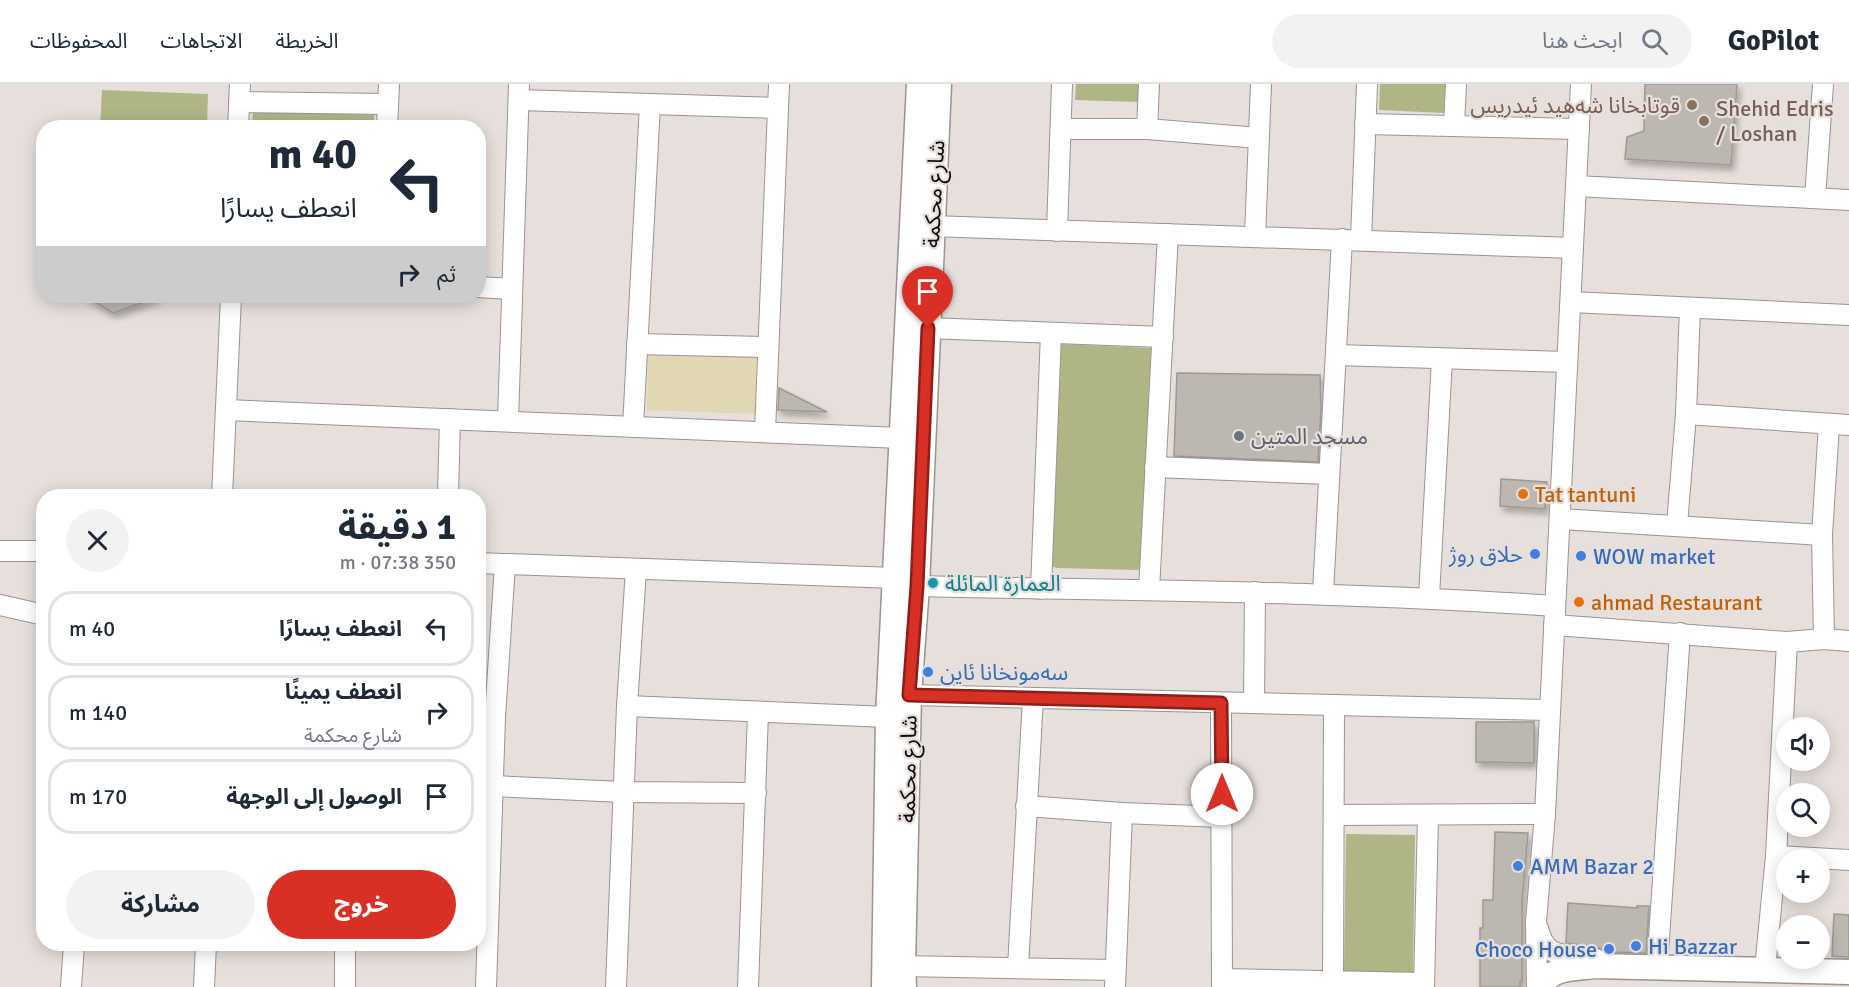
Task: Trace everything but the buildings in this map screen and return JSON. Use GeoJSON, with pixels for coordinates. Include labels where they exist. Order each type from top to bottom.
{"type":"FeatureCollection","features":[{"type":"Feature","properties":{"kind":"main road","name":"شارع محكمة"},"geometry":{"type":"LineString","coordinates":[[884,987],[888,717],[906,582],[928,328],[932,226],[927,116],[920,84]]}},
{"type":"Feature","properties":{"kind":"main road","name":"شارع محكمة"},"geometry":{"type":"LineString","coordinates":[[904,976],[909,695],[901,438],[927,116],[939,84]]}},
{"type":"Feature","properties":{"kind":"main road"},"geometry":{"type":"LineString","coordinates":[[1539,987],[1548,976],[1556,971],[1608,966],[1849,972]]}},
{"type":"Feature","properties":{"kind":"street"},"geometry":{"type":"LineString","coordinates":[[765,432],[779,84]]}},
{"type":"Feature","properties":{"kind":"street"},"geometry":{"type":"LineString","coordinates":[[1057,231],[1062,84]]}},
{"type":"Feature","properties":{"kind":"street"},"geometry":{"type":"LineString","coordinates":[[1147,129],[1149,84]]}},
{"type":"Feature","properties":{"kind":"street"},"geometry":{"type":"LineString","coordinates":[[1255,237],[1261,84]]}},
{"type":"Feature","properties":{"kind":"street"},"geometry":{"type":"LineString","coordinates":[[1323,593],[1336,355],[1365,124],[1367,84]]}},
{"type":"Feature","properties":{"kind":"street"},"geometry":{"type":"LineString","coordinates":[[1454,125],[1456,84]]}},
{"type":"Feature","properties":{"kind":"street"},"geometry":{"type":"LineString","coordinates":[[1539,987],[1536,922],[1545,814],[1581,84]]}},
{"type":"Feature","properties":{"kind":"street"},"geometry":{"type":"LineString","coordinates":[[1815,198],[1823,84]]}},
{"type":"Feature","properties":{"kind":"street"},"geometry":{"type":"LineString","coordinates":[[508,422],[519,92],[650,104],[778,108]]}},
{"type":"Feature","properties":{"kind":"street"},"geometry":{"type":"LineString","coordinates":[[238,120],[240,93],[388,94],[387,120]]}},
{"type":"Feature","properties":{"kind":"street"},"geometry":{"type":"LineString","coordinates":[[633,427],[650,104]]}},
{"type":"Feature","properties":{"kind":"street"},"geometry":{"type":"LineString","coordinates":[[1365,124],[1579,129]]}},
{"type":"Feature","properties":{"kind":"street"},"geometry":{"type":"LineString","coordinates":[[1061,129],[1147,129],[1259,138]]}},
{"type":"Feature","properties":{"kind":"street"},"geometry":{"type":"LineString","coordinates":[[1576,186],[1849,200]]}},
{"type":"Feature","properties":{"kind":"street"},"geometry":{"type":"LineString","coordinates":[[932,226],[1573,248]]}},
{"type":"Feature","properties":{"kind":"street"},"geometry":{"type":"LineString","coordinates":[[1149,590],[1168,234]]}},
{"type":"Feature","properties":{"kind":"street"},"geometry":{"type":"LineString","coordinates":[[486,287],[512,289]]}},
{"type":"Feature","properties":{"kind":"street"},"geometry":{"type":"LineString","coordinates":[[1570,302],[1849,315]]}},
{"type":"Feature","properties":{"kind":"street"},"geometry":{"type":"LineString","coordinates":[[222,489],[231,303]]}},
{"type":"Feature","properties":{"kind":"street"},"geometry":{"type":"LineString","coordinates":[[1677,525],[1686,414],[1690,308]]}},
{"type":"Feature","properties":{"kind":"street"},"geometry":{"type":"LineString","coordinates":[[928,328],[1163,337]]}},
{"type":"Feature","properties":{"kind":"street"},"geometry":{"type":"LineString","coordinates":[[1041,589],[1051,333]]}},
{"type":"Feature","properties":{"kind":"street"},"geometry":{"type":"LineString","coordinates":[[637,344],[768,347]]}},
{"type":"Feature","properties":{"kind":"street"},"geometry":{"type":"LineString","coordinates":[[1336,355],[1567,362]]}},
{"type":"Feature","properties":{"kind":"street"},"geometry":{"type":"LineString","coordinates":[[1429,597],[1442,359]]}},
{"type":"Feature","properties":{"kind":"street"},"geometry":{"type":"LineString","coordinates":[[226,410],[901,438]]}},
{"type":"Feature","properties":{"kind":"street"},"geometry":{"type":"LineString","coordinates":[[1686,414],[1849,425]]}},
{"type":"Feature","properties":{"kind":"street"},"geometry":{"type":"LineString","coordinates":[[448,489],[450,419]]}},
{"type":"Feature","properties":{"kind":"street"},"geometry":{"type":"LineString","coordinates":[[1824,639],[1822,535],[1829,424]]}},
{"type":"Feature","properties":{"kind":"street"},"geometry":{"type":"LineString","coordinates":[[1155,467],[1329,474]]}},
{"type":"Feature","properties":{"kind":"street"},"geometry":{"type":"LineString","coordinates":[[1560,519],[1822,535]]}},
{"type":"Feature","properties":{"kind":"street"},"geometry":{"type":"LineString","coordinates":[[0,551],[36,551]]}},
{"type":"Feature","properties":{"kind":"street"},"geometry":{"type":"LineString","coordinates":[[486,563],[1041,589],[1323,593],[1429,597],[1680,633],[1787,642],[1824,639],[1849,641]]}},
{"type":"Feature","properties":{"kind":"street"},"geometry":{"type":"LineString","coordinates":[[486,840],[493,786],[487,717],[506,564]]}},
{"type":"Feature","properties":{"kind":"street"},"geometry":{"type":"LineString","coordinates":[[616,987],[627,706],[636,569]]}},
{"type":"Feature","properties":{"kind":"street"},"geometry":{"type":"LineString","coordinates":[[1254,703],[1255,592]]}},
{"type":"Feature","properties":{"kind":"street"},"geometry":{"type":"LineString","coordinates":[[0,605],[36,613]]}},
{"type":"Feature","properties":{"kind":"street"},"geometry":{"type":"LineString","coordinates":[[1657,967],[1680,633]]}},
{"type":"Feature","properties":{"kind":"street"},"geometry":{"type":"LineString","coordinates":[[1776,849],[1787,642]]}},
{"type":"Feature","properties":{"kind":"street"},"geometry":{"type":"LineString","coordinates":[[909,695],[1550,710]]}},
{"type":"Feature","properties":{"kind":"street"},"geometry":{"type":"LineString","coordinates":[[1018,967],[1033,698]]}},
{"type":"Feature","properties":{"kind":"street"},"geometry":{"type":"LineString","coordinates":[[1221,703],[1222,983],[1333,981],[1424,985],[1428,816]]}},
{"type":"Feature","properties":{"kind":"street"},"geometry":{"type":"LineString","coordinates":[[1333,981],[1334,705]]}},
{"type":"Feature","properties":{"kind":"street"},"geometry":{"type":"LineString","coordinates":[[627,706],[888,717]]}},
{"type":"Feature","properties":{"kind":"street"},"geometry":{"type":"LineString","coordinates":[[748,987],[758,713]]}},
{"type":"Feature","properties":{"kind":"street"},"geometry":{"type":"LineString","coordinates":[[493,786],[623,792],[756,793]]}},
{"type":"Feature","properties":{"kind":"street"},"geometry":{"type":"LineString","coordinates":[[1026,806],[1222,817]]}},
{"type":"Feature","properties":{"kind":"street"},"geometry":{"type":"LineString","coordinates":[[904,976],[1018,967],[1115,978],[1122,813]]}},
{"type":"Feature","properties":{"kind":"street"},"geometry":{"type":"LineString","coordinates":[[1334,815],[1545,814]]}},
{"type":"Feature","properties":{"kind":"street"},"geometry":{"type":"LineString","coordinates":[[1764,969],[1776,856]]}},
{"type":"Feature","properties":{"kind":"street"},"geometry":{"type":"LineString","coordinates":[[1830,859],[1849,860]]}},
{"type":"Feature","properties":{"kind":"street"},"geometry":{"type":"LineString","coordinates":[[1536,922],[1541,939],[1551,951],[1566,956],[1593,958],[1608,966]]}},
{"type":"Feature","properties":{"kind":"street"},"geometry":{"type":"LineString","coordinates":[[71,987],[74,951]]}},
{"type":"Feature","properties":{"kind":"street"},"geometry":{"type":"LineString","coordinates":[[204,987],[206,951]]}},
{"type":"Feature","properties":{"kind":"street"},"geometry":{"type":"LineString","coordinates":[[345,951],[345,987]]}},
{"type":"Feature","properties":{"kind":"street"},"geometry":{"type":"LineString","coordinates":[[484,951],[486,987]]}},
{"type":"Feature","properties":{"kind":"green space"},"geometry":{"type":"Polygon","coordinates":[[[1076,84],[1140,84],[1140,102],[1075,100],[1076,84]]]}},
{"type":"Feature","properties":{"kind":"green space"},"geometry":{"type":"Polygon","coordinates":[[[1380,84],[1446,84],[1445,113],[1379,110],[1380,84]]]}},
{"type":"Feature","properties":{"kind":"green space"},"geometry":{"type":"Polygon","coordinates":[[[102,90],[208,94],[207,120],[100,120],[102,90]]]}},
{"type":"Feature","properties":{"kind":"green space"},"geometry":{"type":"Polygon","coordinates":[[[253,111],[374,115],[374,120],[252,120],[253,111]]]}},
{"type":"Feature","properties":{"kind":"green space"},"geometry":{"type":"Polygon","coordinates":[[[1061,344],[1151,348],[1141,568],[1137,570],[1051,566],[1061,344]]]}},
{"type":"Feature","properties":{"kind":"green space"},"geometry":{"type":"Polygon","coordinates":[[[1346,834],[1415,835],[1413,973],[1344,971],[1346,834]]]}},
{"type":"Feature","properties":{"kind":"sand"},"geometry":{"type":"Polygon","coordinates":[[[648,350],[757,354],[755,414],[647,410],[648,350]]]}},
{"type":"Feature","properties":{"kind":"place","name":"قوتابخانا شەهید ئیدریس"},"geometry":{"type":"Point","coordinates":[1692,105]}},
{"type":"Feature","properties":{"kind":"place","name":"Shehid Edris / Loshan"},"geometry":{"type":"Point","coordinates":[1704,121]}},
{"type":"Feature","properties":{"kind":"place","name":"مسجد المتين"},"geometry":{"type":"Point","coordinates":[1239,436]}},
{"type":"Feature","properties":{"kind":"place","name":"Tat tantuni"},"geometry":{"type":"Point","coordinates":[1523,494]}},
{"type":"Feature","properties":{"kind":"place","name":"حلاق روژ"},"geometry":{"type":"Point","coordinates":[1535,554]}},
{"type":"Feature","properties":{"kind":"place","name":"WOW market"},"geometry":{"type":"Point","coordinates":[1581,556]}},
{"type":"Feature","properties":{"kind":"place","name":"العمارة المائلة"},"geometry":{"type":"Point","coordinates":[933,583]}},
{"type":"Feature","properties":{"kind":"place","name":"ahmad Restaurant"},"geometry":{"type":"Point","coordinates":[1579,602]}},
{"type":"Feature","properties":{"kind":"place","name":"سەمونخانا ئاین"},"geometry":{"type":"Point","coordinates":[928,672]}},
{"type":"Feature","properties":{"kind":"place","name":"AMM Bazar 2"},"geometry":{"type":"Point","coordinates":[1518,866]}},
{"type":"Feature","properties":{"kind":"place","name":"Hi Bazzar"},"geometry":{"type":"Point","coordinates":[1636,946]}},
{"type":"Feature","properties":{"kind":"place","name":"Choco House"},"geometry":{"type":"Point","coordinates":[1609,949]}},
{"type":"Feature","properties":{"kind":"route"},"geometry":{"type":"LineString","coordinates":[[928,328],[917,586],[909,695],[1221,703],[1222,794]]}}]}
